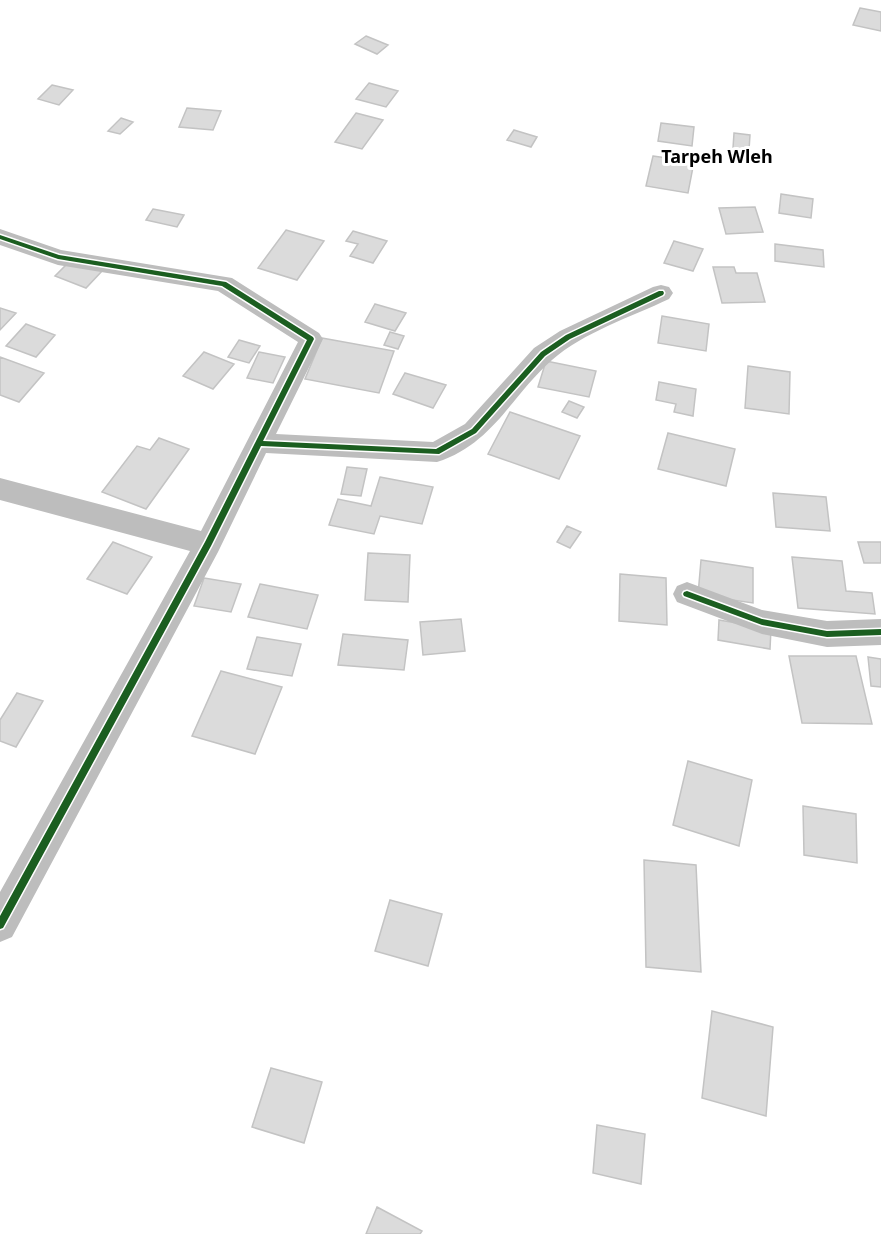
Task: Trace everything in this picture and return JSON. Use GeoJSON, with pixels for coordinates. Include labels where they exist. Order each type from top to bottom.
{"type":"FeatureCollection","features":[{"type":"Feature","properties":{"kind":"street"},"geometry":{"type":"LineString","coordinates":[[0,237],[58,257],[224,284],[311,339],[208,544],[0,925]]}},
{"type":"Feature","properties":{"kind":"street"},"geometry":{"type":"LineString","coordinates":[[259,443],[436,452],[474,430],[543,354],[568,337],[661,293]]}},
{"type":"Feature","properties":{"kind":"street"},"geometry":{"type":"LineString","coordinates":[[0,489],[208,544]]}},
{"type":"Feature","properties":{"kind":"street"},"geometry":{"type":"LineString","coordinates":[[687,594],[762,622],[827,634],[881,632]]}},
{"type":"Feature","properties":{"kind":"building"},"geometry":{"type":"Polygon","coordinates":[[[860,8],[881,12],[881,31],[853,25],[860,8]]]}},
{"type":"Feature","properties":{"kind":"building"},"geometry":{"type":"Polygon","coordinates":[[[366,36],[388,45],[377,54],[355,44],[366,36]]]}},
{"type":"Feature","properties":{"kind":"building"},"geometry":{"type":"Polygon","coordinates":[[[369,83],[398,91],[386,107],[356,99],[369,83]]]}},
{"type":"Feature","properties":{"kind":"building"},"geometry":{"type":"Polygon","coordinates":[[[52,85],[73,90],[59,105],[38,99],[52,85]]]}},
{"type":"Feature","properties":{"kind":"building"},"geometry":{"type":"Polygon","coordinates":[[[187,108],[221,111],[213,130],[179,127],[187,108]]]}},
{"type":"Feature","properties":{"kind":"building"},"geometry":{"type":"Polygon","coordinates":[[[356,113],[383,120],[362,149],[335,142],[356,113]]]}},
{"type":"Feature","properties":{"kind":"building"},"geometry":{"type":"Polygon","coordinates":[[[121,118],[133,122],[120,134],[108,131],[121,118]]]}},
{"type":"Feature","properties":{"kind":"building"},"geometry":{"type":"Polygon","coordinates":[[[661,123],[694,127],[692,146],[658,141],[661,123]]]}},
{"type":"Feature","properties":{"kind":"building"},"geometry":{"type":"Polygon","coordinates":[[[514,130],[537,137],[531,147],[507,140],[514,130]]]}},
{"type":"Feature","properties":{"kind":"building"},"geometry":{"type":"Polygon","coordinates":[[[734,133],[750,135],[749,150],[733,148],[734,133]]]}},
{"type":"Feature","properties":{"kind":"building"},"geometry":{"type":"Polygon","coordinates":[[[653,156],[694,162],[688,193],[646,186],[653,156]]]}},
{"type":"Feature","properties":{"kind":"building"},"geometry":{"type":"Polygon","coordinates":[[[781,194],[813,199],[811,218],[779,213],[781,194]]]}},
{"type":"Feature","properties":{"kind":"building"},"geometry":{"type":"Polygon","coordinates":[[[755,207],[763,232],[726,234],[719,208],[755,207]]]}},
{"type":"Feature","properties":{"kind":"building"},"geometry":{"type":"Polygon","coordinates":[[[153,209],[184,215],[177,227],[146,220],[153,209]]]}},
{"type":"Feature","properties":{"kind":"building"},"geometry":{"type":"Polygon","coordinates":[[[286,230],[324,241],[297,280],[258,268],[286,230]]]}},
{"type":"Feature","properties":{"kind":"building"},"geometry":{"type":"Polygon","coordinates":[[[353,231],[387,241],[373,263],[350,256],[358,244],[346,241],[353,231]]]}},
{"type":"Feature","properties":{"kind":"building"},"geometry":{"type":"Polygon","coordinates":[[[674,241],[703,249],[693,271],[664,263],[674,241]]]}},
{"type":"Feature","properties":{"kind":"building"},"geometry":{"type":"Polygon","coordinates":[[[775,244],[823,250],[824,267],[775,261],[775,244]]]}},
{"type":"Feature","properties":{"kind":"building"},"geometry":{"type":"Polygon","coordinates":[[[73,258],[103,270],[86,288],[55,276],[73,258]]]}},
{"type":"Feature","properties":{"kind":"building"},"geometry":{"type":"Polygon","coordinates":[[[713,267],[734,267],[736,273],[757,273],[765,302],[722,303],[713,267]]]}},
{"type":"Feature","properties":{"kind":"building"},"geometry":{"type":"Polygon","coordinates":[[[375,304],[406,313],[395,331],[365,322],[375,304]]]}},
{"type":"Feature","properties":{"kind":"building"},"geometry":{"type":"Polygon","coordinates":[[[0,308],[16,313],[0,330],[0,308]]]}},
{"type":"Feature","properties":{"kind":"building"},"geometry":{"type":"Polygon","coordinates":[[[662,316],[709,324],[706,351],[658,343],[662,316]]]}},
{"type":"Feature","properties":{"kind":"building"},"geometry":{"type":"Polygon","coordinates":[[[26,324],[55,335],[36,357],[6,346],[26,324]]]}},
{"type":"Feature","properties":{"kind":"building"},"geometry":{"type":"Polygon","coordinates":[[[390,332],[404,336],[398,349],[384,345],[390,332]]]}},
{"type":"Feature","properties":{"kind":"building"},"geometry":{"type":"Polygon","coordinates":[[[322,338],[394,351],[379,393],[305,379],[322,338]]]}},
{"type":"Feature","properties":{"kind":"building"},"geometry":{"type":"Polygon","coordinates":[[[239,340],[260,346],[249,363],[228,357],[239,340]]]}},
{"type":"Feature","properties":{"kind":"building"},"geometry":{"type":"Polygon","coordinates":[[[204,352],[234,364],[213,389],[183,376],[204,352]]]}},
{"type":"Feature","properties":{"kind":"building"},"geometry":{"type":"Polygon","coordinates":[[[259,352],[285,357],[273,383],[247,378],[259,352]]]}},
{"type":"Feature","properties":{"kind":"building"},"geometry":{"type":"Polygon","coordinates":[[[0,357],[44,373],[19,402],[0,395],[0,357]]]}},
{"type":"Feature","properties":{"kind":"building"},"geometry":{"type":"Polygon","coordinates":[[[546,361],[596,371],[589,397],[538,387],[546,361]]]}},
{"type":"Feature","properties":{"kind":"building"},"geometry":{"type":"Polygon","coordinates":[[[748,366],[790,372],[789,414],[745,408],[748,366]]]}},
{"type":"Feature","properties":{"kind":"building"},"geometry":{"type":"Polygon","coordinates":[[[405,373],[446,385],[433,408],[393,394],[405,373]]]}},
{"type":"Feature","properties":{"kind":"building"},"geometry":{"type":"Polygon","coordinates":[[[659,382],[696,389],[693,416],[674,412],[676,404],[656,400],[659,382]]]}},
{"type":"Feature","properties":{"kind":"building"},"geometry":{"type":"Polygon","coordinates":[[[569,401],[584,407],[577,418],[562,412],[569,401]]]}},
{"type":"Feature","properties":{"kind":"building"},"geometry":{"type":"Polygon","coordinates":[[[510,412],[580,436],[559,479],[488,454],[510,412]]]}},
{"type":"Feature","properties":{"kind":"building"},"geometry":{"type":"Polygon","coordinates":[[[668,433],[735,449],[726,486],[658,469],[668,433]]]}},
{"type":"Feature","properties":{"kind":"building"},"geometry":{"type":"Polygon","coordinates":[[[159,438],[189,449],[146,509],[102,492],[137,446],[150,450],[159,438]]]}},
{"type":"Feature","properties":{"kind":"building"},"geometry":{"type":"Polygon","coordinates":[[[347,467],[367,469],[361,496],[341,494],[347,467]]]}},
{"type":"Feature","properties":{"kind":"building"},"geometry":{"type":"Polygon","coordinates":[[[380,477],[433,487],[422,524],[380,516],[374,534],[329,525],[338,499],[371,506],[380,477]]]}},
{"type":"Feature","properties":{"kind":"building"},"geometry":{"type":"Polygon","coordinates":[[[773,493],[826,497],[830,531],[776,527],[773,493]]]}},
{"type":"Feature","properties":{"kind":"building"},"geometry":{"type":"Polygon","coordinates":[[[567,526],[581,532],[570,548],[557,542],[567,526]]]}},
{"type":"Feature","properties":{"kind":"building"},"geometry":{"type":"Polygon","coordinates":[[[113,542],[152,557],[127,594],[87,579],[113,542]]]}},
{"type":"Feature","properties":{"kind":"building"},"geometry":{"type":"Polygon","coordinates":[[[858,542],[881,542],[881,563],[864,563],[858,542]]]}},
{"type":"Feature","properties":{"kind":"building"},"geometry":{"type":"Polygon","coordinates":[[[368,553],[410,555],[408,602],[365,600],[368,553]]]}},
{"type":"Feature","properties":{"kind":"building"},"geometry":{"type":"Polygon","coordinates":[[[792,557],[842,561],[846,591],[872,593],[875,614],[798,608],[792,557]]]}},
{"type":"Feature","properties":{"kind":"building"},"geometry":{"type":"Polygon","coordinates":[[[701,560],[753,568],[753,603],[698,595],[701,560]]]}},
{"type":"Feature","properties":{"kind":"building"},"geometry":{"type":"Polygon","coordinates":[[[620,574],[666,578],[667,625],[619,621],[620,574]]]}},
{"type":"Feature","properties":{"kind":"building"},"geometry":{"type":"Polygon","coordinates":[[[204,578],[241,584],[231,612],[194,606],[204,578]]]}},
{"type":"Feature","properties":{"kind":"building"},"geometry":{"type":"Polygon","coordinates":[[[260,584],[318,595],[307,629],[248,617],[260,584]]]}},
{"type":"Feature","properties":{"kind":"building"},"geometry":{"type":"Polygon","coordinates":[[[461,619],[465,651],[423,655],[420,622],[461,619]]]}},
{"type":"Feature","properties":{"kind":"building"},"geometry":{"type":"Polygon","coordinates":[[[719,620],[771,629],[770,649],[718,640],[719,620]]]}},
{"type":"Feature","properties":{"kind":"building"},"geometry":{"type":"Polygon","coordinates":[[[343,634],[408,640],[404,670],[338,665],[343,634]]]}},
{"type":"Feature","properties":{"kind":"building"},"geometry":{"type":"Polygon","coordinates":[[[257,637],[301,644],[292,676],[247,669],[257,637]]]}},
{"type":"Feature","properties":{"kind":"building"},"geometry":{"type":"Polygon","coordinates":[[[789,656],[856,656],[872,724],[802,723],[789,656]]]}},
{"type":"Feature","properties":{"kind":"building"},"geometry":{"type":"Polygon","coordinates":[[[868,657],[881,659],[881,687],[871,686],[868,657]]]}},
{"type":"Feature","properties":{"kind":"building"},"geometry":{"type":"Polygon","coordinates":[[[221,671],[282,687],[255,754],[192,736],[221,671]]]}},
{"type":"Feature","properties":{"kind":"building"},"geometry":{"type":"Polygon","coordinates":[[[17,693],[43,701],[16,747],[0,741],[0,720],[17,693]]]}},
{"type":"Feature","properties":{"kind":"building"},"geometry":{"type":"Polygon","coordinates":[[[688,761],[752,780],[739,846],[673,825],[688,761]]]}},
{"type":"Feature","properties":{"kind":"building"},"geometry":{"type":"Polygon","coordinates":[[[803,806],[856,814],[857,863],[804,855],[803,806]]]}},
{"type":"Feature","properties":{"kind":"building"},"geometry":{"type":"Polygon","coordinates":[[[644,860],[696,865],[701,972],[646,967],[644,860]]]}},
{"type":"Feature","properties":{"kind":"building"},"geometry":{"type":"Polygon","coordinates":[[[390,900],[442,914],[428,966],[375,951],[390,900]]]}},
{"type":"Feature","properties":{"kind":"building"},"geometry":{"type":"Polygon","coordinates":[[[712,1011],[773,1027],[766,1116],[702,1098],[712,1011]]]}},
{"type":"Feature","properties":{"kind":"building"},"geometry":{"type":"Polygon","coordinates":[[[271,1068],[322,1082],[304,1143],[252,1127],[271,1068]]]}},
{"type":"Feature","properties":{"kind":"building"},"geometry":{"type":"Polygon","coordinates":[[[597,1125],[645,1134],[641,1184],[593,1173],[597,1125]]]}},
{"type":"Feature","properties":{"kind":"building"},"geometry":{"type":"Polygon","coordinates":[[[377,1207],[422,1231],[420,1234],[366,1234],[377,1207]]]}},
{"type":"Feature","properties":{"kind":"cycle path"},"geometry":{"type":"LineString","coordinates":[[0,237],[58,257],[224,284],[311,339],[208,544],[0,925]]}},
{"type":"Feature","properties":{"kind":"cycle path"},"geometry":{"type":"LineString","coordinates":[[259,443],[437,452],[474,431],[543,354],[568,337],[661,293]]}},
{"type":"Feature","properties":{"kind":"cycle path"},"geometry":{"type":"LineString","coordinates":[[687,594],[762,622],[827,634],[881,632]]}},
{"type":"Feature","properties":{"kind":"district","name":"Tarpeh Wleh"},"geometry":{"type":"Point","coordinates":[717,156]}}]}
